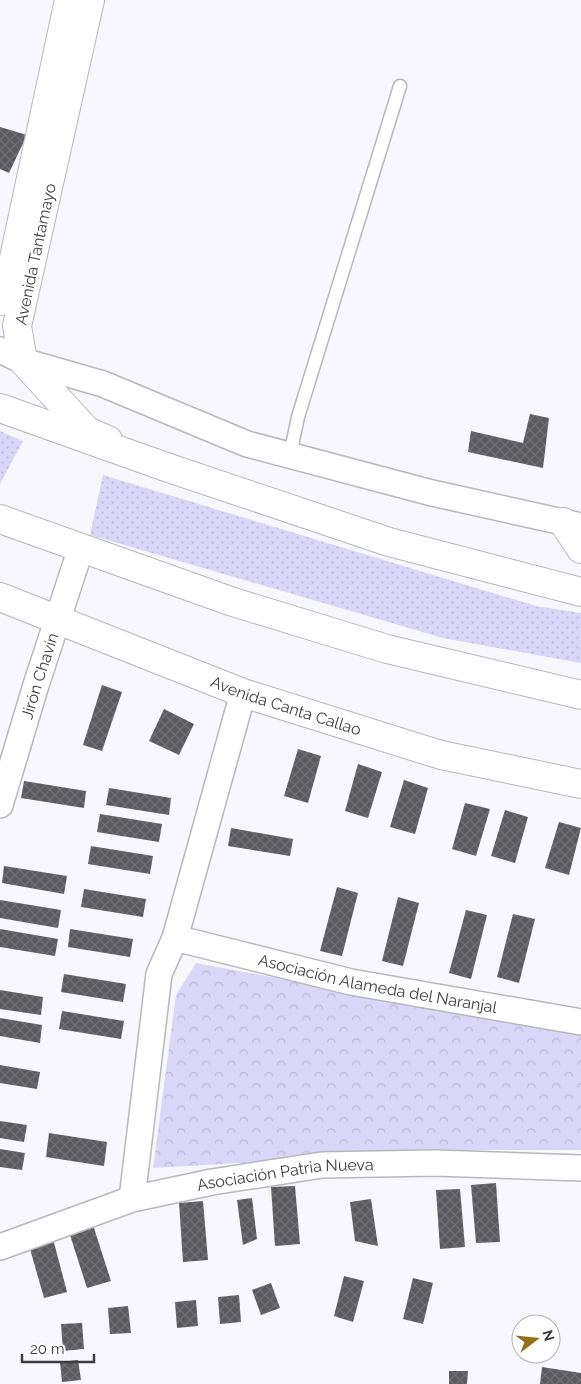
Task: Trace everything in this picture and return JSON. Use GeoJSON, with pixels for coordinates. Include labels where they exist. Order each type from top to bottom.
{"type":"FeatureCollection","features":[{"type":"Feature","properties":{"kind":"street","name":"Avenida Tantamayo"},"geometry":{"type":"LineString","coordinates":[[0,301],[8,286],[69,0]]}},
{"type":"Feature","properties":{"kind":"street","name":"Avenida Tantamayo"},"geometry":{"type":"LineString","coordinates":[[12,355],[90,0]]}},
{"type":"Feature","properties":{"kind":"street"},"geometry":{"type":"LineString","coordinates":[[12,355],[103,384],[247,444],[432,493],[572,524],[581,549]]}},
{"type":"Feature","properties":{"kind":"street"},"geometry":{"type":"LineString","coordinates":[[12,355],[87,431],[166,467]]}},
{"type":"Feature","properties":{"kind":"street"},"geometry":{"type":"LineString","coordinates":[[0,408],[166,467],[389,542],[581,592]]}},
{"type":"Feature","properties":{"kind":"street"},"geometry":{"type":"LineString","coordinates":[[0,519],[233,602],[387,649],[581,695]]}},
{"type":"Feature","properties":{"kind":"street","name":"Jirón Chavín"},"geometry":{"type":"LineString","coordinates":[[0,805],[56,620],[81,548]]}},
{"type":"Feature","properties":{"kind":"street","name":"Avenida Canta Callao"},"geometry":{"type":"LineString","coordinates":[[0,597],[244,693],[441,755],[581,784]]}},
{"type":"Feature","properties":{"kind":"street"},"geometry":{"type":"LineString","coordinates":[[132,1199],[159,974],[174,938],[244,693]]}},
{"type":"Feature","properties":{"kind":"street","name":"Asociación Alameda del Naranjal"},"geometry":{"type":"LineString","coordinates":[[174,938],[351,982],[581,1022]]}},
{"type":"Feature","properties":{"kind":"street","name":"Asociación Patria Nueva"},"geometry":{"type":"LineString","coordinates":[[0,1246],[132,1199],[212,1182],[322,1165],[435,1163],[581,1168]]}},
{"type":"Feature","properties":{"kind":"lane"},"geometry":{"type":"LineString","coordinates":[[290,455],[298,418],[400,86]]}},
{"type":"Feature","properties":{"kind":"green space"},"geometry":{"type":"Polygon","coordinates":[[[0,431],[23,441],[0,484],[0,431]]]}},
{"type":"Feature","properties":{"kind":"green space"},"geometry":{"type":"Polygon","coordinates":[[[103,475],[536,606],[581,613],[581,663],[443,638],[90,535],[103,475]]]}},
{"type":"Feature","properties":{"kind":"green space"},"geometry":{"type":"Polygon","coordinates":[[[196,963],[581,1035],[581,1150],[463,1150],[153,1168],[176,995],[196,963]]]}},
{"type":"Feature","properties":{"kind":"building"},"geometry":{"type":"Polygon","coordinates":[[[0,127],[27,135],[9,173],[0,169],[0,127]]]}},
{"type":"Feature","properties":{"kind":"building"},"geometry":{"type":"Polygon","coordinates":[[[530,414],[549,418],[543,468],[468,452],[471,431],[523,443],[530,414]]]}},
{"type":"Feature","properties":{"kind":"building"},"geometry":{"type":"Polygon","coordinates":[[[102,685],[122,692],[102,751],[83,745],[102,685]]]}},
{"type":"Feature","properties":{"kind":"building"},"geometry":{"type":"Polygon","coordinates":[[[164,709],[194,724],[179,755],[149,741],[164,709]]]}},
{"type":"Feature","properties":{"kind":"building"},"geometry":{"type":"Polygon","coordinates":[[[298,749],[321,756],[308,803],[284,796],[298,749]]]}},
{"type":"Feature","properties":{"kind":"building"},"geometry":{"type":"Polygon","coordinates":[[[358,764],[382,772],[368,818],[345,811],[358,764]]]}},
{"type":"Feature","properties":{"kind":"building"},"geometry":{"type":"Polygon","coordinates":[[[404,780],[428,788],[415,834],[390,827],[404,780]]]}},
{"type":"Feature","properties":{"kind":"building"},"geometry":{"type":"Polygon","coordinates":[[[24,781],[86,791],[84,808],[21,798],[24,781]]]}},
{"type":"Feature","properties":{"kind":"building"},"geometry":{"type":"Polygon","coordinates":[[[109,788],[171,798],[169,815],[106,805],[109,788]]]}},
{"type":"Feature","properties":{"kind":"building"},"geometry":{"type":"Polygon","coordinates":[[[465,803],[490,809],[476,856],[452,849],[465,803]]]}},
{"type":"Feature","properties":{"kind":"building"},"geometry":{"type":"Polygon","coordinates":[[[505,810],[528,817],[515,863],[491,856],[505,810]]]}},
{"type":"Feature","properties":{"kind":"building"},"geometry":{"type":"Polygon","coordinates":[[[100,814],[162,824],[159,842],[97,832],[100,814]]]}},
{"type":"Feature","properties":{"kind":"building"},"geometry":{"type":"Polygon","coordinates":[[[559,822],[581,828],[569,875],[545,868],[559,822]]]}},
{"type":"Feature","properties":{"kind":"building"},"geometry":{"type":"Polygon","coordinates":[[[231,828],[293,839],[290,856],[228,846],[231,828]]]}},
{"type":"Feature","properties":{"kind":"building"},"geometry":{"type":"Polygon","coordinates":[[[91,846],[153,856],[150,874],[88,864],[91,846]]]}},
{"type":"Feature","properties":{"kind":"building"},"geometry":{"type":"Polygon","coordinates":[[[4,866],[67,876],[64,894],[2,883],[4,866]]]}},
{"type":"Feature","properties":{"kind":"building"},"geometry":{"type":"Polygon","coordinates":[[[337,887],[358,893],[342,956],[320,951],[337,887]]]}},
{"type":"Feature","properties":{"kind":"building"},"geometry":{"type":"Polygon","coordinates":[[[84,889],[146,899],[143,917],[81,907],[84,889]]]}},
{"type":"Feature","properties":{"kind":"building"},"geometry":{"type":"Polygon","coordinates":[[[398,897],[419,903],[403,966],[382,961],[398,897]]]}},
{"type":"Feature","properties":{"kind":"building"},"geometry":{"type":"Polygon","coordinates":[[[0,900],[61,910],[58,928],[0,918],[0,900]]]}},
{"type":"Feature","properties":{"kind":"building"},"geometry":{"type":"Polygon","coordinates":[[[466,910],[487,915],[471,979],[449,973],[466,910]]]}},
{"type":"Feature","properties":{"kind":"building"},"geometry":{"type":"Polygon","coordinates":[[[513,914],[535,919],[519,983],[497,977],[513,914]]]}},
{"type":"Feature","properties":{"kind":"building"},"geometry":{"type":"Polygon","coordinates":[[[0,929],[58,939],[55,956],[0,947],[0,929]]]}},
{"type":"Feature","properties":{"kind":"building"},"geometry":{"type":"Polygon","coordinates":[[[70,929],[133,939],[130,957],[68,947],[70,929]]]}},
{"type":"Feature","properties":{"kind":"building"},"geometry":{"type":"Polygon","coordinates":[[[64,974],[126,984],[123,1002],[61,992],[64,974]]]}},
{"type":"Feature","properties":{"kind":"building"},"geometry":{"type":"Polygon","coordinates":[[[0,990],[43,997],[41,1015],[0,1009],[0,990]]]}},
{"type":"Feature","properties":{"kind":"building"},"geometry":{"type":"Polygon","coordinates":[[[62,1011],[124,1021],[121,1039],[59,1029],[62,1011]]]}},
{"type":"Feature","properties":{"kind":"building"},"geometry":{"type":"Polygon","coordinates":[[[0,1018],[42,1025],[40,1043],[0,1036],[0,1018]]]}},
{"type":"Feature","properties":{"kind":"building"},"geometry":{"type":"Polygon","coordinates":[[[0,1065],[40,1072],[37,1089],[0,1083],[0,1065]]]}},
{"type":"Feature","properties":{"kind":"building"},"geometry":{"type":"Polygon","coordinates":[[[0,1121],[27,1125],[24,1142],[0,1138],[0,1121]]]}},
{"type":"Feature","properties":{"kind":"building"},"geometry":{"type":"Polygon","coordinates":[[[49,1133],[107,1142],[104,1166],[46,1157],[49,1133]]]}},
{"type":"Feature","properties":{"kind":"building"},"geometry":{"type":"Polygon","coordinates":[[[0,1149],[25,1153],[22,1170],[0,1167],[0,1149]]]}},
{"type":"Feature","properties":{"kind":"building"},"geometry":{"type":"Polygon","coordinates":[[[496,1183],[500,1242],[476,1243],[471,1185],[496,1183]]]}},
{"type":"Feature","properties":{"kind":"building"},"geometry":{"type":"Polygon","coordinates":[[[295,1186],[300,1244],[275,1246],[271,1187],[295,1186]]]}},
{"type":"Feature","properties":{"kind":"building"},"geometry":{"type":"Polygon","coordinates":[[[460,1189],[465,1247],[440,1249],[436,1190],[460,1189]]]}},
{"type":"Feature","properties":{"kind":"building"},"geometry":{"type":"Polygon","coordinates":[[[252,1198],[257,1239],[243,1245],[237,1200],[252,1198]]]}},
{"type":"Feature","properties":{"kind":"building"},"geometry":{"type":"Polygon","coordinates":[[[371,1199],[378,1246],[355,1241],[350,1202],[371,1199]]]}},
{"type":"Feature","properties":{"kind":"building"},"geometry":{"type":"Polygon","coordinates":[[[203,1201],[208,1260],[183,1262],[179,1203],[203,1201]]]}},
{"type":"Feature","properties":{"kind":"building"},"geometry":{"type":"Polygon","coordinates":[[[93,1225],[111,1281],[87,1288],[69,1232],[93,1225]]]}},
{"type":"Feature","properties":{"kind":"building"},"geometry":{"type":"Polygon","coordinates":[[[52,1235],[67,1292],[44,1298],[28,1242],[52,1235]]]}},
{"type":"Feature","properties":{"kind":"building"},"geometry":{"type":"Polygon","coordinates":[[[344,1276],[364,1281],[353,1322],[334,1316],[344,1276]]]}},
{"type":"Feature","properties":{"kind":"building"},"geometry":{"type":"Polygon","coordinates":[[[413,1278],[433,1283],[423,1324],[403,1319],[413,1278]]]}},
{"type":"Feature","properties":{"kind":"building"},"geometry":{"type":"Polygon","coordinates":[[[271,1283],[280,1308],[261,1315],[252,1290],[271,1283]]]}},
{"type":"Feature","properties":{"kind":"building"},"geometry":{"type":"Polygon","coordinates":[[[239,1295],[241,1322],[220,1324],[218,1297],[239,1295]]]}},
{"type":"Feature","properties":{"kind":"building"},"geometry":{"type":"Polygon","coordinates":[[[196,1300],[198,1326],[177,1328],[175,1302],[196,1300]]]}},
{"type":"Feature","properties":{"kind":"building"},"geometry":{"type":"Polygon","coordinates":[[[128,1306],[131,1333],[110,1334],[108,1308],[128,1306]]]}},
{"type":"Feature","properties":{"kind":"building"},"geometry":{"type":"Polygon","coordinates":[[[82,1323],[84,1349],[63,1351],[61,1324],[82,1323]]]}},
{"type":"Feature","properties":{"kind":"building"},"geometry":{"type":"Polygon","coordinates":[[[78,1360],[81,1380],[62,1382],[60,1362],[78,1360]]]}},
{"type":"Feature","properties":{"kind":"building"},"geometry":{"type":"Polygon","coordinates":[[[542,1367],[581,1373],[581,1384],[540,1384],[542,1367]]]}},
{"type":"Feature","properties":{"kind":"building"},"geometry":{"type":"Polygon","coordinates":[[[449,1371],[468,1371],[467,1384],[449,1384],[449,1371]]]}}]}
